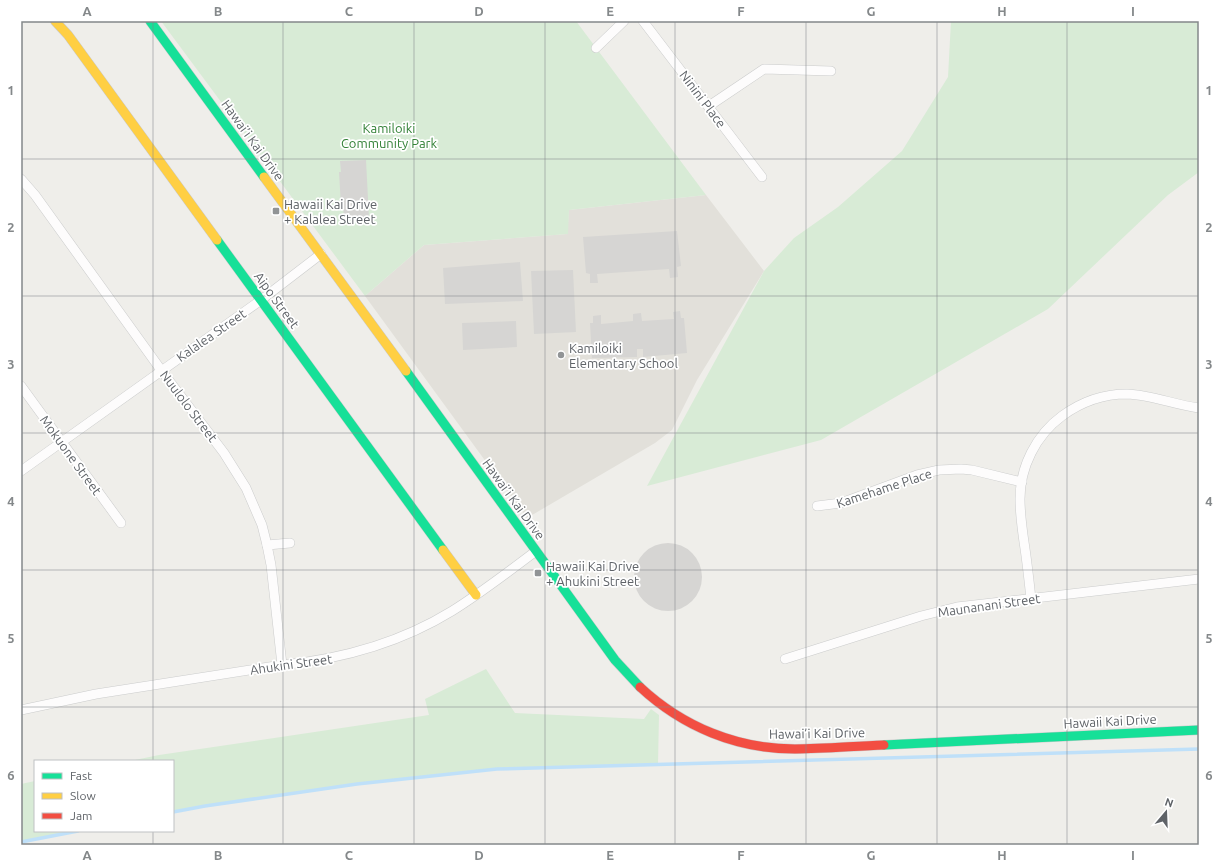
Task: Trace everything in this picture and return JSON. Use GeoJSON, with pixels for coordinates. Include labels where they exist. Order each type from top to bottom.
{"type":"FeatureCollection","features":[{"type":"Feature","properties":{"kind":"main road","name":"Aipo Street"},"geometry":{"type":"LineString","coordinates":[[55,21],[68,35],[476,595]]}},
{"type":"Feature","properties":{"kind":"main road","name":"Hawai’i Kai Drive"},"geometry":{"type":"LineString","coordinates":[[150,21],[615,660],[641,689],[670,712],[687,722],[721,737],[757,746],[795,749],[1022,738]]}},
{"type":"Feature","properties":{"kind":"main road","name":"Hawaii Kai Drive"},"geometry":{"type":"LineString","coordinates":[[1022,738],[1199,730]]}},
{"type":"Feature","properties":{"kind":"street"},"geometry":{"type":"LineString","coordinates":[[596,48],[624,21]]}},
{"type":"Feature","properties":{"kind":"street","name":"Ninini Place"},"geometry":{"type":"LineString","coordinates":[[643,21],[762,177]]}},
{"type":"Feature","properties":{"kind":"street"},"geometry":{"type":"LineString","coordinates":[[709,106],[764,69],[831,71]]}},
{"type":"Feature","properties":{"kind":"street","name":"Nuulolo Street"},"geometry":{"type":"LineString","coordinates":[[21,179],[35,195],[236,470],[255,506],[267,545],[271,565],[282,664]]}},
{"type":"Feature","properties":{"kind":"street","name":"Kalalea Street"},"geometry":{"type":"LineString","coordinates":[[21,470],[261,300],[321,254]]}},
{"type":"Feature","properties":{"kind":"street","name":"Mokuone Street"},"geometry":{"type":"LineString","coordinates":[[21,386],[121,523]]}},
{"type":"Feature","properties":{"kind":"street"},"geometry":{"type":"LineString","coordinates":[[1031,599],[1020,509],[1022,482],[1030,455],[1040,439],[1059,418],[1082,404],[1109,396],[1128,394],[1146,396],[1199,408]]}},
{"type":"Feature","properties":{"kind":"street","name":"Kamehame Place"},"geometry":{"type":"LineString","coordinates":[[816,506],[841,503],[917,475],[939,470],[972,470],[1022,482]]}},
{"type":"Feature","properties":{"kind":"street"},"geometry":{"type":"LineString","coordinates":[[267,545],[290,543]]}},
{"type":"Feature","properties":{"kind":"street","name":"Ahukini Street"},"geometry":{"type":"LineString","coordinates":[[21,710],[96,694],[282,664],[312,662],[370,648],[425,626],[451,612],[536,551]]}},
{"type":"Feature","properties":{"kind":"street","name":"Maunanani Street"},"geometry":{"type":"LineString","coordinates":[[785,659],[939,611],[957,607],[1199,579]]}},
{"type":"Feature","properties":{"kind":"shaded area","name":"Kamiloiki Elementary School"},"geometry":{"type":"Polygon","coordinates":[[[706,195],[764,271],[697,380],[672,430],[655,443],[527,518],[365,296],[424,245],[567,234],[569,210],[706,195]]]}},
{"type":"Feature","properties":{"kind":"green space","name":"Kamiloiki Community Park"},"geometry":{"type":"Polygon","coordinates":[[[161,21],[576,21],[706,195],[569,210],[568,234],[424,245],[365,296],[161,21]]]}},
{"type":"Feature","properties":{"kind":"green space"},"geometry":{"type":"Polygon","coordinates":[[[951,21],[1199,21],[1199,172],[1168,195],[1048,309],[821,440],[647,486],[764,271],[794,238],[838,207],[902,151],[948,77],[951,21]]]}},
{"type":"Feature","properties":{"kind":"green space"},"geometry":{"type":"Polygon","coordinates":[[[486,669],[515,713],[644,719],[651,709],[659,715],[658,764],[497,769],[357,784],[174,812],[174,760],[135,760],[159,755],[429,715],[425,699],[486,669]]]}},
{"type":"Feature","properties":{"kind":"green space"},"geometry":{"type":"Polygon","coordinates":[[[34,781],[34,832],[73,832],[21,842],[21,784],[34,781]]]}},
{"type":"Feature","properties":{"kind":"building"},"geometry":{"type":"Polygon","coordinates":[[[366,160],[369,218],[344,219],[343,206],[341,206],[339,172],[341,172],[340,161],[366,160]]]}},
{"type":"Feature","properties":{"kind":"building"},"geometry":{"type":"Polygon","coordinates":[[[677,231],[681,266],[677,267],[678,277],[670,278],[669,269],[597,274],[598,283],[590,283],[590,274],[586,273],[583,237],[677,231]]]}},
{"type":"Feature","properties":{"kind":"building"},"geometry":{"type":"Polygon","coordinates":[[[520,262],[523,301],[445,304],[443,268],[520,262]]]}},
{"type":"Feature","properties":{"kind":"building"},"geometry":{"type":"Polygon","coordinates":[[[573,270],[576,332],[534,334],[531,271],[573,270]]]}},
{"type":"Feature","properties":{"kind":"building"},"geometry":{"type":"Polygon","coordinates":[[[680,311],[681,318],[684,318],[687,353],[643,357],[643,349],[637,349],[637,357],[592,358],[590,323],[593,323],[593,316],[601,315],[601,324],[633,321],[633,314],[641,313],[642,321],[674,319],[673,312],[680,311]]]}},
{"type":"Feature","properties":{"kind":"building"},"geometry":{"type":"Polygon","coordinates":[[[516,321],[517,347],[463,350],[462,323],[516,321]]]}},
{"type":"Feature","properties":{"kind":"building"},"geometry":{"type":"Polygon","coordinates":[[[668,543],[681,545],[692,553],[700,564],[702,577],[700,590],[692,601],[681,609],[668,611],[655,609],[644,601],[636,590],[634,577],[636,564],[644,553],[655,545],[668,543]]]}},
{"type":"Feature","properties":{"kind":"waterway"},"geometry":{"type":"LineString","coordinates":[[174,812],[357,784],[497,769],[1199,749]]}},
{"type":"Feature","properties":{"kind":"waterway"},"geometry":{"type":"LineString","coordinates":[[21,842],[73,832]]}},
{"type":"Feature","properties":{"kind":"traffic: fast"},"geometry":{"type":"LineString","coordinates":[[150,21],[264,177]]}},
{"type":"Feature","properties":{"kind":"traffic: fast"},"geometry":{"type":"LineString","coordinates":[[217,240],[443,550]]}},
{"type":"Feature","properties":{"kind":"traffic: fast"},"geometry":{"type":"LineString","coordinates":[[406,371],[615,660],[640,687]]}},
{"type":"Feature","properties":{"kind":"traffic: fast"},"geometry":{"type":"LineString","coordinates":[[884,745],[1199,730]]}},
{"type":"Feature","properties":{"kind":"traffic: slow"},"geometry":{"type":"LineString","coordinates":[[55,21],[68,35],[217,240]]}},
{"type":"Feature","properties":{"kind":"traffic: slow"},"geometry":{"type":"LineString","coordinates":[[264,177],[406,371]]}},
{"type":"Feature","properties":{"kind":"traffic: slow"},"geometry":{"type":"LineString","coordinates":[[443,550],[476,595]]}},
{"type":"Feature","properties":{"kind":"traffic: jam"},"geometry":{"type":"LineString","coordinates":[[640,687],[674,714],[693,724],[712,733],[752,745],[795,749],[884,745]]}},
{"type":"Feature","properties":{"kind":"place","name":"Hawaii Kai Drive + Kalalea Street"},"geometry":{"type":"Point","coordinates":[276,211]}},
{"type":"Feature","properties":{"kind":"place","name":"Kamiloiki Elementary School"},"geometry":{"type":"Point","coordinates":[561,355]}},
{"type":"Feature","properties":{"kind":"place","name":"Hawaii Kai Drive + Ahukini Street"},"geometry":{"type":"Point","coordinates":[538,573]}}]}
